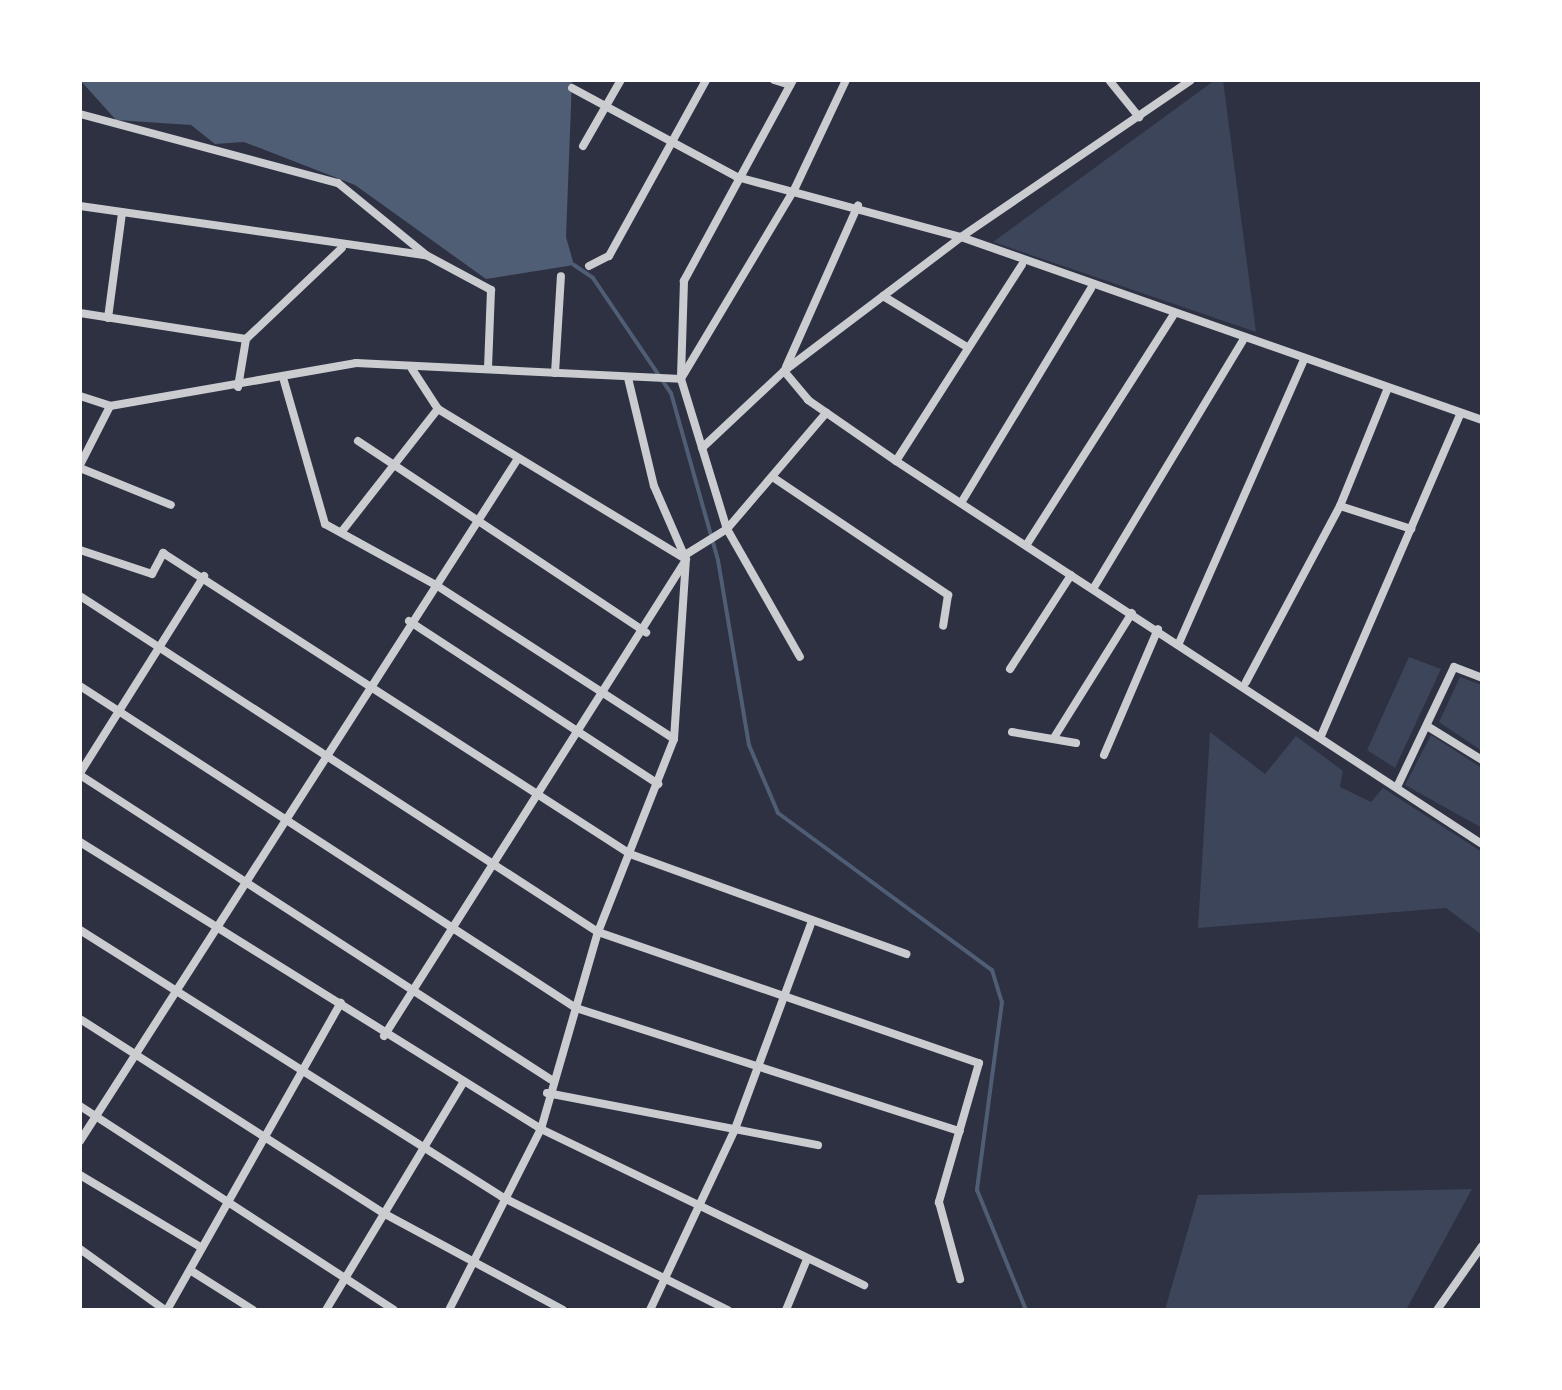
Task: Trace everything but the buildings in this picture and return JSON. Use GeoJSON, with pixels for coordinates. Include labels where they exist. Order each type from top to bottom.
{"type":"FeatureCollection","features":[{"type":"Feature","properties":{"kind":"street"},"geometry":{"type":"LineString","coordinates":[[584,146],[621,80]]}},
{"type":"Feature","properties":{"kind":"street"},"geometry":{"type":"LineString","coordinates":[[588,266],[609,256],[706,80]]}},
{"type":"Feature","properties":{"kind":"street"},"geometry":{"type":"LineString","coordinates":[[774,80],[792,82],[737,177],[684,281],[676,379],[727,529],[800,657]]}},
{"type":"Feature","properties":{"kind":"street"},"geometry":{"type":"LineString","coordinates":[[676,379],[794,188],[846,80]]}},
{"type":"Feature","properties":{"kind":"street"},"geometry":{"type":"LineString","coordinates":[[1109,80],[1139,117]]}},
{"type":"Feature","properties":{"kind":"street"},"geometry":{"type":"LineString","coordinates":[[702,448],[784,371],[960,237],[1192,80]]}},
{"type":"Feature","properties":{"kind":"street"},"geometry":{"type":"LineString","coordinates":[[572,88],[604,110],[737,177],[794,188],[960,237],[1022,265],[1482,420]]}},
{"type":"Feature","properties":{"kind":"street"},"geometry":{"type":"LineString","coordinates":[[80,114],[338,184],[426,255],[492,290],[488,369]]}},
{"type":"Feature","properties":{"kind":"street"},"geometry":{"type":"LineString","coordinates":[[80,206],[342,248],[426,255]]}},
{"type":"Feature","properties":{"kind":"street"},"geometry":{"type":"LineString","coordinates":[[784,371],[858,206]]}},
{"type":"Feature","properties":{"kind":"street"},"geometry":{"type":"LineString","coordinates":[[108,318],[122,214]]}},
{"type":"Feature","properties":{"kind":"street"},"geometry":{"type":"LineString","coordinates":[[238,387],[246,339],[342,248]]}},
{"type":"Feature","properties":{"kind":"street"},"geometry":{"type":"LineString","coordinates":[[896,461],[1022,265]]}},
{"type":"Feature","properties":{"kind":"street"},"geometry":{"type":"LineString","coordinates":[[555,373],[561,276]]}},
{"type":"Feature","properties":{"kind":"street"},"geometry":{"type":"LineString","coordinates":[[961,503],[1091,288]]}},
{"type":"Feature","properties":{"kind":"street"},"geometry":{"type":"LineString","coordinates":[[883,296],[967,347]]}},
{"type":"Feature","properties":{"kind":"street"},"geometry":{"type":"LineString","coordinates":[[80,313],[246,339]]}},
{"type":"Feature","properties":{"kind":"street"},"geometry":{"type":"LineString","coordinates":[[1027,544],[1174,314]]}},
{"type":"Feature","properties":{"kind":"street"},"geometry":{"type":"LineString","coordinates":[[1093,589],[1244,339]]}},
{"type":"Feature","properties":{"kind":"street"},"geometry":{"type":"LineString","coordinates":[[1178,642],[1304,359]]}},
{"type":"Feature","properties":{"kind":"street"},"geometry":{"type":"LineString","coordinates":[[80,396],[110,406],[284,381],[356,363],[412,369],[676,379]]}},
{"type":"Feature","properties":{"kind":"street"},"geometry":{"type":"LineString","coordinates":[[412,369],[438,408],[518,460],[685,557]]}},
{"type":"Feature","properties":{"kind":"street"},"geometry":{"type":"LineString","coordinates":[[784,371],[826,413],[896,461],[1093,589],[1246,682],[1482,844]]}},
{"type":"Feature","properties":{"kind":"street"},"geometry":{"type":"LineString","coordinates":[[449,1310],[474,1268],[502,1197],[541,1129],[550,1079],[598,932],[674,740],[685,557],[654,486],[631,379]]}},
{"type":"Feature","properties":{"kind":"street"},"geometry":{"type":"LineString","coordinates":[[284,381],[325,524],[343,530],[436,584],[674,740]]}},
{"type":"Feature","properties":{"kind":"street"},"geometry":{"type":"LineString","coordinates":[[1246,682],[1340,506],[1388,388]]}},
{"type":"Feature","properties":{"kind":"street"},"geometry":{"type":"LineString","coordinates":[[110,406],[80,467],[171,505]]}},
{"type":"Feature","properties":{"kind":"street"},"geometry":{"type":"LineString","coordinates":[[343,530],[396,470],[438,408]]}},
{"type":"Feature","properties":{"kind":"street"},"geometry":{"type":"LineString","coordinates":[[1321,736],[1460,412]]}},
{"type":"Feature","properties":{"kind":"street"},"geometry":{"type":"LineString","coordinates":[[384,1036],[606,697],[685,557],[727,529],[826,413]]}},
{"type":"Feature","properties":{"kind":"street"},"geometry":{"type":"LineString","coordinates":[[358,440],[396,470],[646,632]]}},
{"type":"Feature","properties":{"kind":"street"},"geometry":{"type":"LineString","coordinates":[[80,1140],[138,1054],[324,750],[370,687],[408,621],[518,460]]}},
{"type":"Feature","properties":{"kind":"street"},"geometry":{"type":"LineString","coordinates":[[774,478],[948,596],[943,626]]}},
{"type":"Feature","properties":{"kind":"street"},"geometry":{"type":"LineString","coordinates":[[1340,506],[1410,529]]}},
{"type":"Feature","properties":{"kind":"street"},"geometry":{"type":"LineString","coordinates":[[80,550],[152,574],[163,553],[204,576],[539,800],[630,854],[811,924],[906,954]]}},
{"type":"Feature","properties":{"kind":"street"},"geometry":{"type":"LineString","coordinates":[[1010,668],[1071,575]]}},
{"type":"Feature","properties":{"kind":"street"},"geometry":{"type":"LineString","coordinates":[[204,576],[80,774],[550,1079]]}},
{"type":"Feature","properties":{"kind":"street"},"geometry":{"type":"LineString","coordinates":[[80,596],[324,750],[598,932],[979,1063],[939,1202],[960,1279]]}},
{"type":"Feature","properties":{"kind":"street"},"geometry":{"type":"LineString","coordinates":[[1055,736],[1132,613]]}},
{"type":"Feature","properties":{"kind":"street"},"geometry":{"type":"LineString","coordinates":[[408,621],[658,784]]}},
{"type":"Feature","properties":{"kind":"street"},"geometry":{"type":"LineString","coordinates":[[1104,755],[1158,629]]}},
{"type":"Feature","properties":{"kind":"street"},"geometry":{"type":"LineString","coordinates":[[1396,787],[1454,667],[1482,678]]}},
{"type":"Feature","properties":{"kind":"street"},"geometry":{"type":"LineString","coordinates":[[80,686],[452,932],[576,1008],[754,1069],[960,1131]]}},
{"type":"Feature","properties":{"kind":"street"},"geometry":{"type":"LineString","coordinates":[[1427,726],[1482,760]]}},
{"type":"Feature","properties":{"kind":"street"},"geometry":{"type":"LineString","coordinates":[[1012,732],[1055,736],[1076,743]]}},
{"type":"Feature","properties":{"kind":"street"},"geometry":{"type":"LineString","coordinates":[[80,842],[341,1003],[384,1036],[541,1129],[697,1210],[864,1285]]}},
{"type":"Feature","properties":{"kind":"street"},"geometry":{"type":"LineString","coordinates":[[650,1310],[734,1129],[811,924]]}},
{"type":"Feature","properties":{"kind":"street"},"geometry":{"type":"LineString","coordinates":[[80,930],[305,1066],[502,1197],[728,1310]]}},
{"type":"Feature","properties":{"kind":"street"},"geometry":{"type":"LineString","coordinates":[[80,1248],[166,1310],[341,1003]]}},
{"type":"Feature","properties":{"kind":"street"},"geometry":{"type":"LineString","coordinates":[[80,1019],[267,1133],[385,1214],[474,1268],[563,1310]]}},
{"type":"Feature","properties":{"kind":"street"},"geometry":{"type":"LineString","coordinates":[[326,1310],[427,1150],[464,1082]]}},
{"type":"Feature","properties":{"kind":"street"},"geometry":{"type":"LineString","coordinates":[[547,1093],[818,1145]]}},
{"type":"Feature","properties":{"kind":"street"},"geometry":{"type":"LineString","coordinates":[[80,1106],[394,1310]]}},
{"type":"Feature","properties":{"kind":"street"},"geometry":{"type":"LineString","coordinates":[[80,1175],[202,1248]]}},
{"type":"Feature","properties":{"kind":"street"},"geometry":{"type":"LineString","coordinates":[[1437,1310],[1482,1246]]}},
{"type":"Feature","properties":{"kind":"street"},"geometry":{"type":"LineString","coordinates":[[786,1310],[807,1259]]}},
{"type":"Feature","properties":{"kind":"street"},"geometry":{"type":"LineString","coordinates":[[190,1270],[253,1310]]}},
{"type":"Feature","properties":{"kind":"shaded area"},"geometry":{"type":"Polygon","coordinates":[[[80,80],[572,80],[566,237],[574,265],[486,279],[355,185],[244,142],[215,144],[191,125],[116,120],[80,80]]]}},
{"type":"Feature","properties":{"kind":"shaded area"},"geometry":{"type":"Polygon","coordinates":[[[1215,80],[1223,80],[1256,332],[993,242],[1215,80]]]}},
{"type":"Feature","properties":{"kind":"shaded area"},"geometry":{"type":"Polygon","coordinates":[[[1409,657],[1441,669],[1395,768],[1367,750],[1409,657]]]}},
{"type":"Feature","properties":{"kind":"shaded area"},"geometry":{"type":"Polygon","coordinates":[[[1460,677],[1482,685],[1482,751],[1439,722],[1460,677]]]}},
{"type":"Feature","properties":{"kind":"shaded area"},"geometry":{"type":"Polygon","coordinates":[[[1210,732],[1265,774],[1296,736],[1343,771],[1340,787],[1371,802],[1383,788],[1482,852],[1482,935],[1446,908],[1198,928],[1210,732]]]}},
{"type":"Feature","properties":{"kind":"shaded area"},"geometry":{"type":"Polygon","coordinates":[[[1431,735],[1482,768],[1482,828],[1405,785],[1431,735]]]}},
{"type":"Feature","properties":{"kind":"shaded area"},"geometry":{"type":"Polygon","coordinates":[[[1472,1189],[1406,1310],[1165,1310],[1198,1195],[1472,1189]]]}},
{"type":"Feature","properties":{"kind":"waterway"},"geometry":{"type":"LineString","coordinates":[[574,265],[593,278],[671,393],[718,560],[749,745],[778,813],[992,970],[1002,1002],[977,1190],[1026,1310]]}}]}
